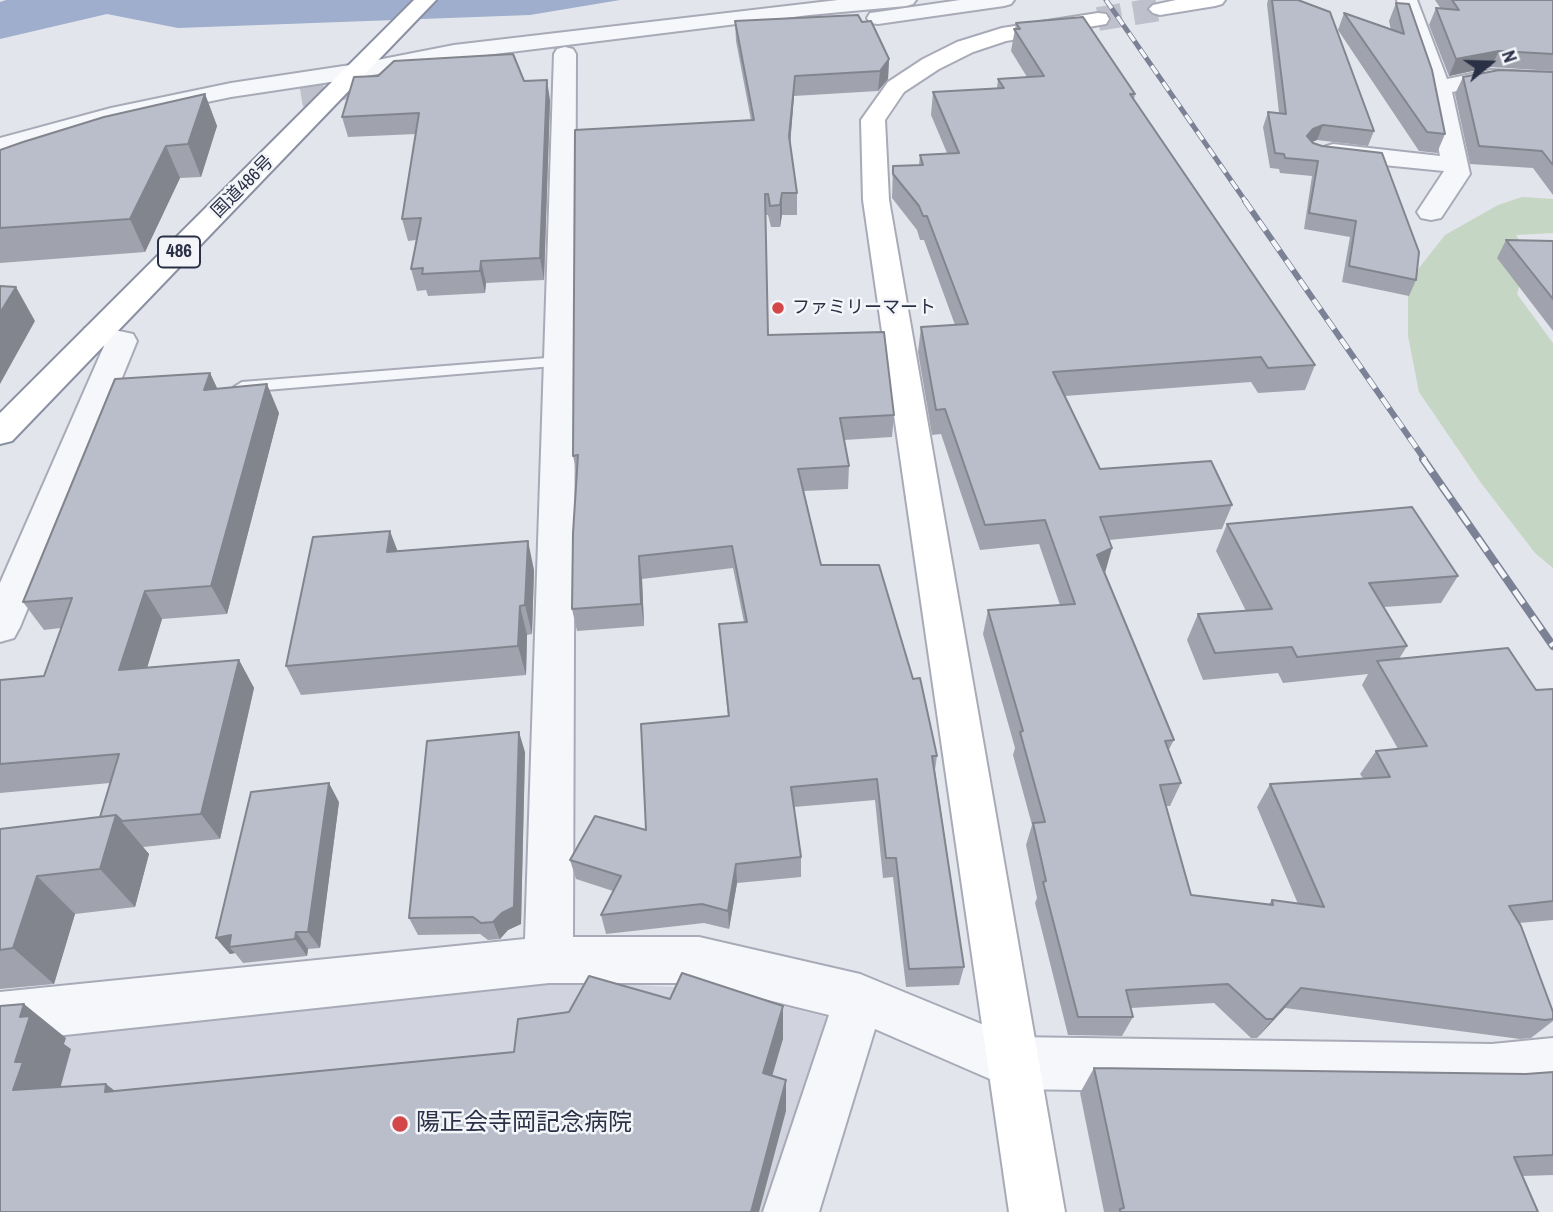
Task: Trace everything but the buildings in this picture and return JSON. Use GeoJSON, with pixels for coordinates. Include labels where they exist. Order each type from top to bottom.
{"type":"FeatureCollection","features":[{"type":"Feature","properties":{"kind":"main road","name":"国道486号"},"geometry":{"type":"LineString","coordinates":[[0,433],[96,335],[366,77],[426,0]]}},
{"type":"Feature","properties":{"kind":"main road"},"geometry":{"type":"LineString","coordinates":[[1160,9],[1215,0]]}},
{"type":"Feature","properties":{"kind":"main road"},"geometry":{"type":"LineString","coordinates":[[1037,1212],[876,200],[873,120],[896,87],[931,64],[965,47],[1002,35],[1098,19]]}},
{"type":"Feature","properties":{"kind":"street"},"geometry":{"type":"LineString","coordinates":[[366,77],[454,52],[809,9],[906,0]]}},
{"type":"Feature","properties":{"kind":"street"},"geometry":{"type":"LineString","coordinates":[[0,146],[111,115],[309,76],[366,77],[939,10],[1004,0]]}},
{"type":"Feature","properties":{"kind":"street"},"geometry":{"type":"LineString","coordinates":[[1407,0],[1440,88],[1457,174],[1431,212]]}},
{"type":"Feature","properties":{"kind":"street"},"geometry":{"type":"LineString","coordinates":[[549,960],[565,54]]}},
{"type":"Feature","properties":{"kind":"street"},"geometry":{"type":"LineString","coordinates":[[1440,88],[1491,77],[1553,80]]}},
{"type":"Feature","properties":{"kind":"street"},"geometry":{"type":"LineString","coordinates":[[0,169],[121,131],[205,112],[301,95]]}},
{"type":"Feature","properties":{"kind":"street"},"geometry":{"type":"LineString","coordinates":[[1317,151],[1455,165]]}},
{"type":"Feature","properties":{"kind":"street"},"geometry":{"type":"LineString","coordinates":[[0,627],[105,397],[122,341],[96,335]]}},
{"type":"Feature","properties":{"kind":"street"},"geometry":{"type":"LineString","coordinates":[[0,1017],[549,960],[699,960],[860,998],[1013,1063],[1492,1070],[1553,1063]]}},
{"type":"Feature","properties":{"kind":"street"},"geometry":{"type":"LineString","coordinates":[[792,1212],[860,998]]}},
{"type":"Feature","properties":{"kind":"lane"},"geometry":{"type":"LineString","coordinates":[[224,388],[559,362]]}},
{"type":"Feature","properties":{"kind":"shaded area","name":"陽正会寺岡記念病院"},"geometry":{"type":"Polygon","coordinates":[[[561,981],[713,989],[835,1019],[772,1212],[0,1212],[0,1037],[561,981]]]}},
{"type":"Feature","properties":{"kind":"green space"},"geometry":{"type":"Polygon","coordinates":[[[1522,197],[1553,199],[1553,233],[1516,235],[1536,269],[1519,287],[1517,294],[1553,343],[1553,568],[1535,553],[1481,483],[1419,392],[1408,336],[1408,295],[1419,268],[1445,235],[1498,205],[1522,197]]]}},
{"type":"Feature","properties":{"kind":"water"},"geometry":{"type":"Polygon","coordinates":[[[620,0],[530,15],[178,28],[107,14],[0,39],[0,2],[620,0]]]}},
{"type":"Feature","properties":{"kind":"tunnel"},"geometry":{"type":"LineString","coordinates":[[1098,19],[1160,9]]}},
{"type":"Feature","properties":{"kind":"tunnel"},"geometry":{"type":"LineString","coordinates":[[301,95],[373,83]]}},
{"type":"Feature","properties":{"kind":"railway"},"geometry":{"type":"LineString","coordinates":[[1106,0],[1246,202]]}},
{"type":"Feature","properties":{"kind":"railway"},"geometry":{"type":"LineString","coordinates":[[1245,201],[1425,460]]}},
{"type":"Feature","properties":{"kind":"railway"},"geometry":{"type":"LineString","coordinates":[[1423,459],[1553,646]]}},
{"type":"Feature","properties":{"kind":"place","name":"ファミリーマート"},"geometry":{"type":"Point","coordinates":[778,308]}},
{"type":"Feature","properties":{"kind":"place","name":"陽正会寺岡記念病院"},"geometry":{"type":"Point","coordinates":[400,1124]}}]}
